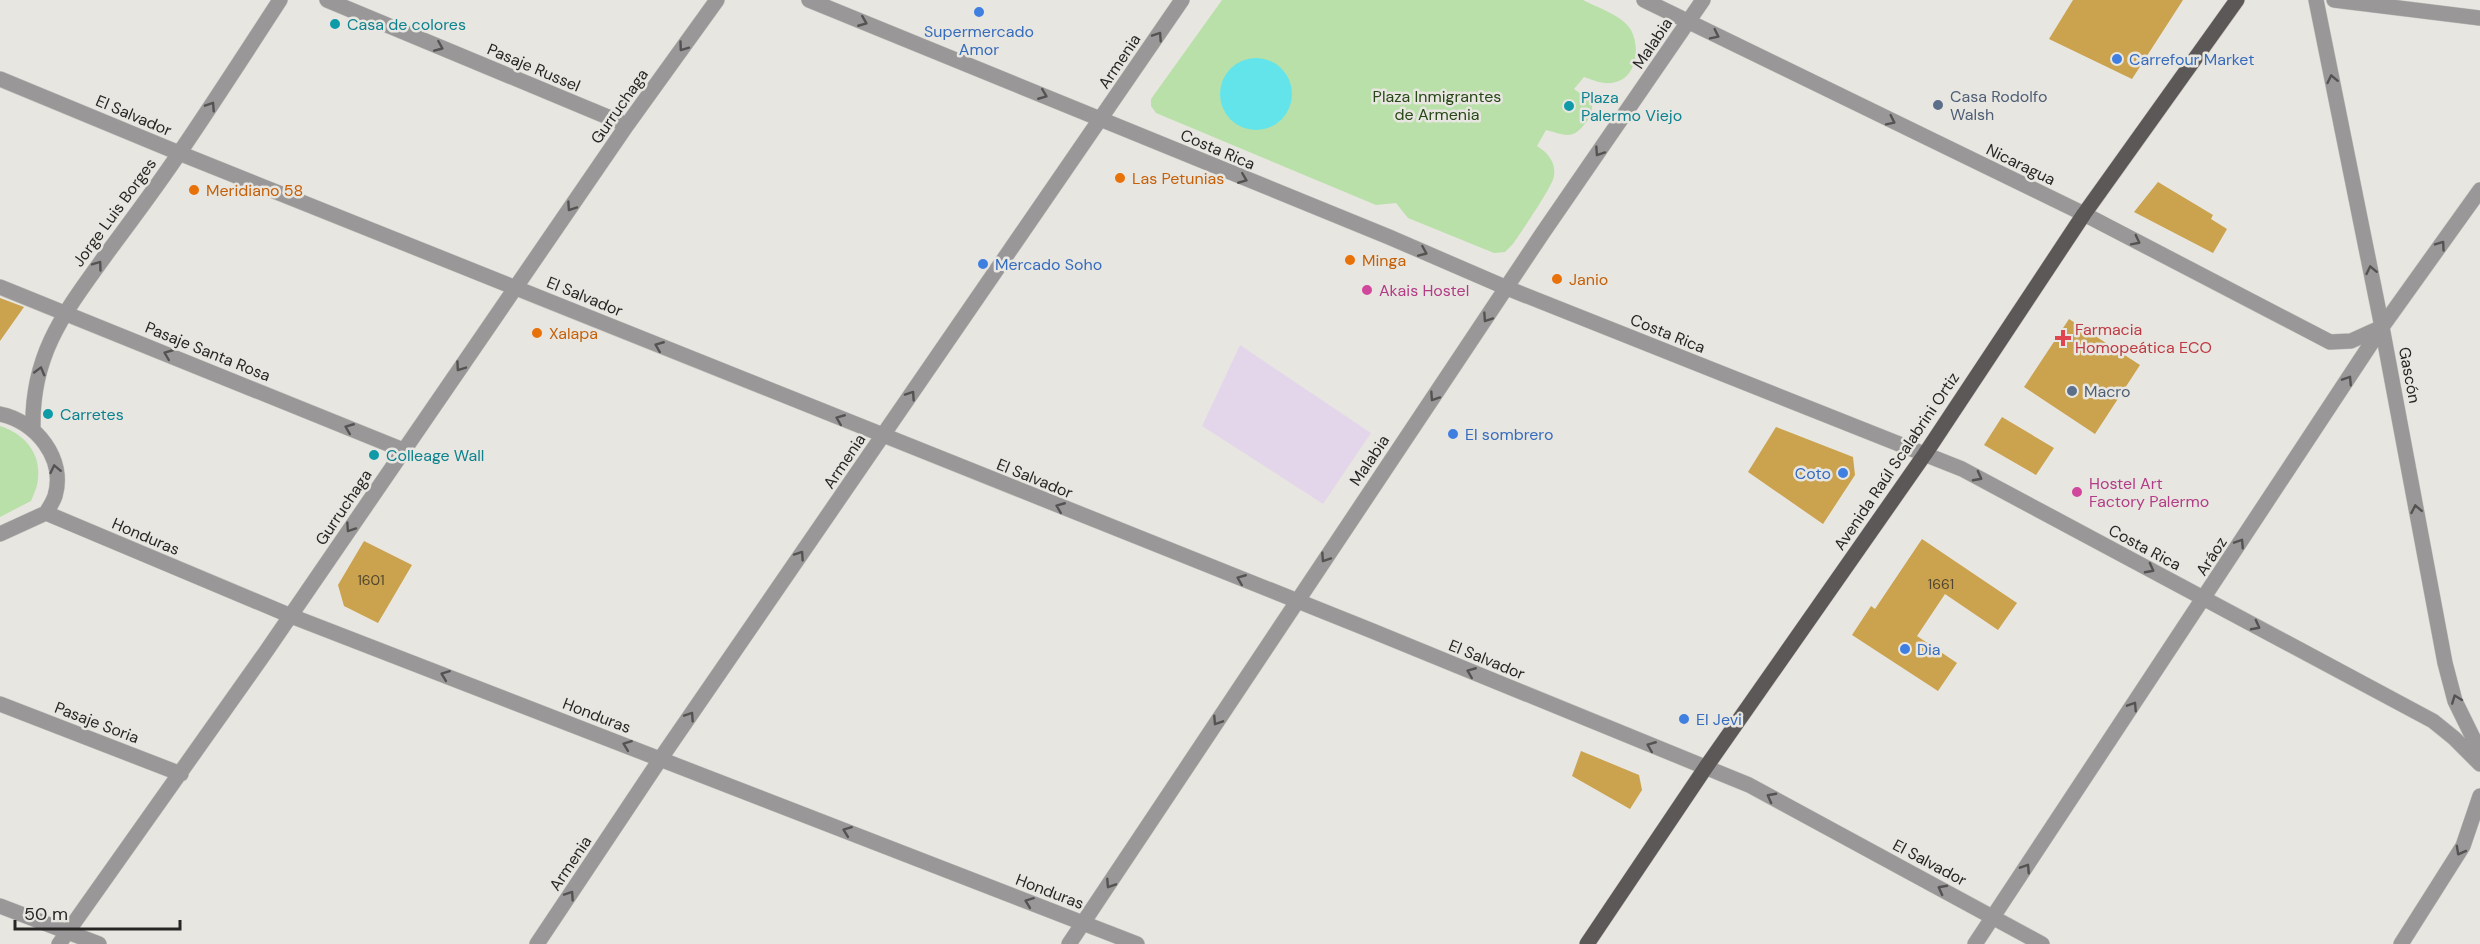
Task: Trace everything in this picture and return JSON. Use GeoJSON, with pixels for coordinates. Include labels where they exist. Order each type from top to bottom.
{"type":"FeatureCollection","features":[{"type":"Feature","properties":{"kind":"main road","name":"Avenida Raúl Scalabrini Ortiz"},"geometry":{"type":"LineString","coordinates":[[1587,944],[1706,767],[1924,454],[2084,214],[2237,0]]}},
{"type":"Feature","properties":{"kind":"street","name":"Jorge Luis Borges"},"geometry":{"type":"LineString","coordinates":[[33,429],[32,406],[40,368],[47,345],[64,312],[179,153],[280,0]]}},
{"type":"Feature","properties":{"kind":"street","name":"Pasaje Russel"},"geometry":{"type":"LineString","coordinates":[[327,0],[627,125]]}},
{"type":"Feature","properties":{"kind":"street","name":"Gurruchaga"},"geometry":{"type":"LineString","coordinates":[[63,938],[181,774],[627,125],[717,0]]}},
{"type":"Feature","properties":{"kind":"street","name":"Costa Rica"},"geometry":{"type":"LineString","coordinates":[[808,0],[1507,288],[1962,469],[2433,721],[2480,764]]}},
{"type":"Feature","properties":{"kind":"street","name":"Armenia"},"geometry":{"type":"LineString","coordinates":[[537,944],[661,758],[1182,0]]}},
{"type":"Feature","properties":{"kind":"street","name":"Nicaragua"},"geometry":{"type":"LineString","coordinates":[[1644,0],[2084,214],[2331,342],[2351,341],[2382,327]]}},
{"type":"Feature","properties":{"kind":"street","name":"Malabia"},"geometry":{"type":"LineString","coordinates":[[1069,944],[1296,601],[1703,0]]}},
{"type":"Feature","properties":{"kind":"street","name":"Gascón"},"geometry":{"type":"LineString","coordinates":[[2316,0],[2382,327],[2445,663],[2455,701],[2480,752]]}},
{"type":"Feature","properties":{"kind":"street"},"geometry":{"type":"LineString","coordinates":[[2334,0],[2480,18]]}},
{"type":"Feature","properties":{"kind":"street","name":"El Salvador"},"geometry":{"type":"LineString","coordinates":[[0,79],[1749,785],[2042,944]]}},
{"type":"Feature","properties":{"kind":"street","name":"Aráoz"},"geometry":{"type":"LineString","coordinates":[[1975,944],[2382,327],[2480,190]]}},
{"type":"Feature","properties":{"kind":"street","name":"Pasaje Santa Rosa"},"geometry":{"type":"LineString","coordinates":[[0,286],[403,450]]}},
{"type":"Feature","properties":{"kind":"street"},"geometry":{"type":"LineString","coordinates":[[0,414],[15,418],[33,429],[47,445],[57,479],[55,495],[46,513],[0,534]]}},
{"type":"Feature","properties":{"kind":"street","name":"Honduras"},"geometry":{"type":"LineString","coordinates":[[46,513],[291,616],[1137,944]]}},
{"type":"Feature","properties":{"kind":"street","name":"Pasaje Soria"},"geometry":{"type":"LineString","coordinates":[[0,704],[181,774]]}},
{"type":"Feature","properties":{"kind":"street"},"geometry":{"type":"LineString","coordinates":[[2401,944],[2463,846],[2480,796]]}},
{"type":"Feature","properties":{"kind":"street"},"geometry":{"type":"LineString","coordinates":[[0,906],[63,938],[99,944]]}},
{"type":"Feature","properties":{"kind":"shaded area"},"geometry":{"type":"Polygon","coordinates":[[[1240,345],[1371,433],[1323,504],[1202,426],[1240,345]]]}},
{"type":"Feature","properties":{"kind":"green space","name":"Plaza Inmigrantes de Armenia"},"geometry":{"type":"Polygon","coordinates":[[[1222,0],[1583,0],[1616,16],[1627,25],[1634,38],[1636,55],[1631,70],[1619,81],[1604,83],[1584,77],[1574,89],[1591,103],[1590,117],[1574,134],[1565,135],[1546,130],[1537,146],[1548,155],[1552,162],[1554,176],[1552,181],[1513,244],[1505,252],[1494,253],[1408,218],[1396,203],[1376,205],[1156,113],[1151,106],[1151,99],[1222,0]]]}},
{"type":"Feature","properties":{"kind":"green space"},"geometry":{"type":"Polygon","coordinates":[[[0,426],[16,433],[29,445],[37,460],[38,469],[37,484],[31,501],[0,517],[0,426]]]}},
{"type":"Feature","properties":{"kind":"water"},"geometry":{"type":"Polygon","coordinates":[[[1256,58],[1276,64],[1286,74],[1292,94],[1286,114],[1276,124],[1256,130],[1236,124],[1226,114],[1220,94],[1226,74],[1236,64],[1256,58]]]}},
{"type":"Feature","properties":{"kind":"building","name":"Carrefour Market"},"geometry":{"type":"Polygon","coordinates":[[[2073,0],[2183,0],[2132,79],[2049,39],[2073,0]]]}},
{"type":"Feature","properties":{"kind":"building"},"geometry":{"type":"Polygon","coordinates":[[[2158,182],[2213,215],[2211,219],[2227,229],[2213,253],[2134,212],[2158,182]]]}},
{"type":"Feature","properties":{"kind":"building"},"geometry":{"type":"Polygon","coordinates":[[[0,298],[24,307],[0,341],[0,298]]]}},
{"type":"Feature","properties":{"kind":"building"},"geometry":{"type":"Polygon","coordinates":[[[2069,319],[2140,365],[2095,434],[2024,387],[2069,319]]]}},
{"type":"Feature","properties":{"kind":"building"},"geometry":{"type":"Polygon","coordinates":[[[2002,417],[2054,448],[2036,475],[1984,445],[2002,417]]]}},
{"type":"Feature","properties":{"kind":"building"},"geometry":{"type":"Polygon","coordinates":[[[1776,427],[1853,457],[1855,475],[1823,524],[1748,472],[1776,427]]]}},
{"type":"Feature","properties":{"kind":"building"},"geometry":{"type":"Polygon","coordinates":[[[1922,539],[2017,603],[1998,630],[1945,594],[1917,636],[1957,663],[1938,691],[1852,635],[1871,606],[1875,609],[1922,539]]]}},
{"type":"Feature","properties":{"kind":"building"},"geometry":{"type":"Polygon","coordinates":[[[364,541],[412,565],[378,623],[344,606],[338,585],[364,541]]]}},
{"type":"Feature","properties":{"kind":"building"},"geometry":{"type":"Polygon","coordinates":[[[1581,751],[1639,775],[1642,790],[1630,809],[1572,776],[1581,751]]]}},
{"type":"Feature","properties":{"kind":"place","name":"Supermercado Amor"},"geometry":{"type":"Point","coordinates":[979,12]}},
{"type":"Feature","properties":{"kind":"place","name":"Casa de colores"},"geometry":{"type":"Point","coordinates":[335,24]}},
{"type":"Feature","properties":{"kind":"place","name":"Carrefour Market"},"geometry":{"type":"Point","coordinates":[2117,59]}},
{"type":"Feature","properties":{"kind":"place","name":"Casa Rodolfo Walsh"},"geometry":{"type":"Point","coordinates":[1938,105]}},
{"type":"Feature","properties":{"kind":"place","name":"Plaza Palermo Viejo"},"geometry":{"type":"Point","coordinates":[1569,106]}},
{"type":"Feature","properties":{"kind":"place","name":"Las Petunias"},"geometry":{"type":"Point","coordinates":[1120,178]}},
{"type":"Feature","properties":{"kind":"place","name":"Meridiano 58"},"geometry":{"type":"Point","coordinates":[194,190]}},
{"type":"Feature","properties":{"kind":"place","name":"Minga"},"geometry":{"type":"Point","coordinates":[1350,260]}},
{"type":"Feature","properties":{"kind":"place","name":"Mercado Soho"},"geometry":{"type":"Point","coordinates":[983,264]}},
{"type":"Feature","properties":{"kind":"place","name":"Janio"},"geometry":{"type":"Point","coordinates":[1557,279]}},
{"type":"Feature","properties":{"kind":"place","name":"Akais Hostel"},"geometry":{"type":"Point","coordinates":[1367,290]}},
{"type":"Feature","properties":{"kind":"place","name":"Xalapa"},"geometry":{"type":"Point","coordinates":[537,333]}},
{"type":"Feature","properties":{"kind":"place","name":"Farmacia Homopeática ECO"},"geometry":{"type":"Point","coordinates":[2063,338]}},
{"type":"Feature","properties":{"kind":"place","name":"Macro"},"geometry":{"type":"Point","coordinates":[2072,391]}},
{"type":"Feature","properties":{"kind":"place","name":"Carretes"},"geometry":{"type":"Point","coordinates":[48,414]}},
{"type":"Feature","properties":{"kind":"place","name":"El sombrero"},"geometry":{"type":"Point","coordinates":[1453,434]}},
{"type":"Feature","properties":{"kind":"place","name":"Colleage Wall"},"geometry":{"type":"Point","coordinates":[374,455]}},
{"type":"Feature","properties":{"kind":"place","name":"Coto"},"geometry":{"type":"Point","coordinates":[1843,473]}},
{"type":"Feature","properties":{"kind":"place","name":"Hostel Art Factory Palermo"},"geometry":{"type":"Point","coordinates":[2077,492]}},
{"type":"Feature","properties":{"kind":"place","name":"Dia"},"geometry":{"type":"Point","coordinates":[1905,649]}},
{"type":"Feature","properties":{"kind":"place","name":"El Jevi"},"geometry":{"type":"Point","coordinates":[1684,719]}}]}
